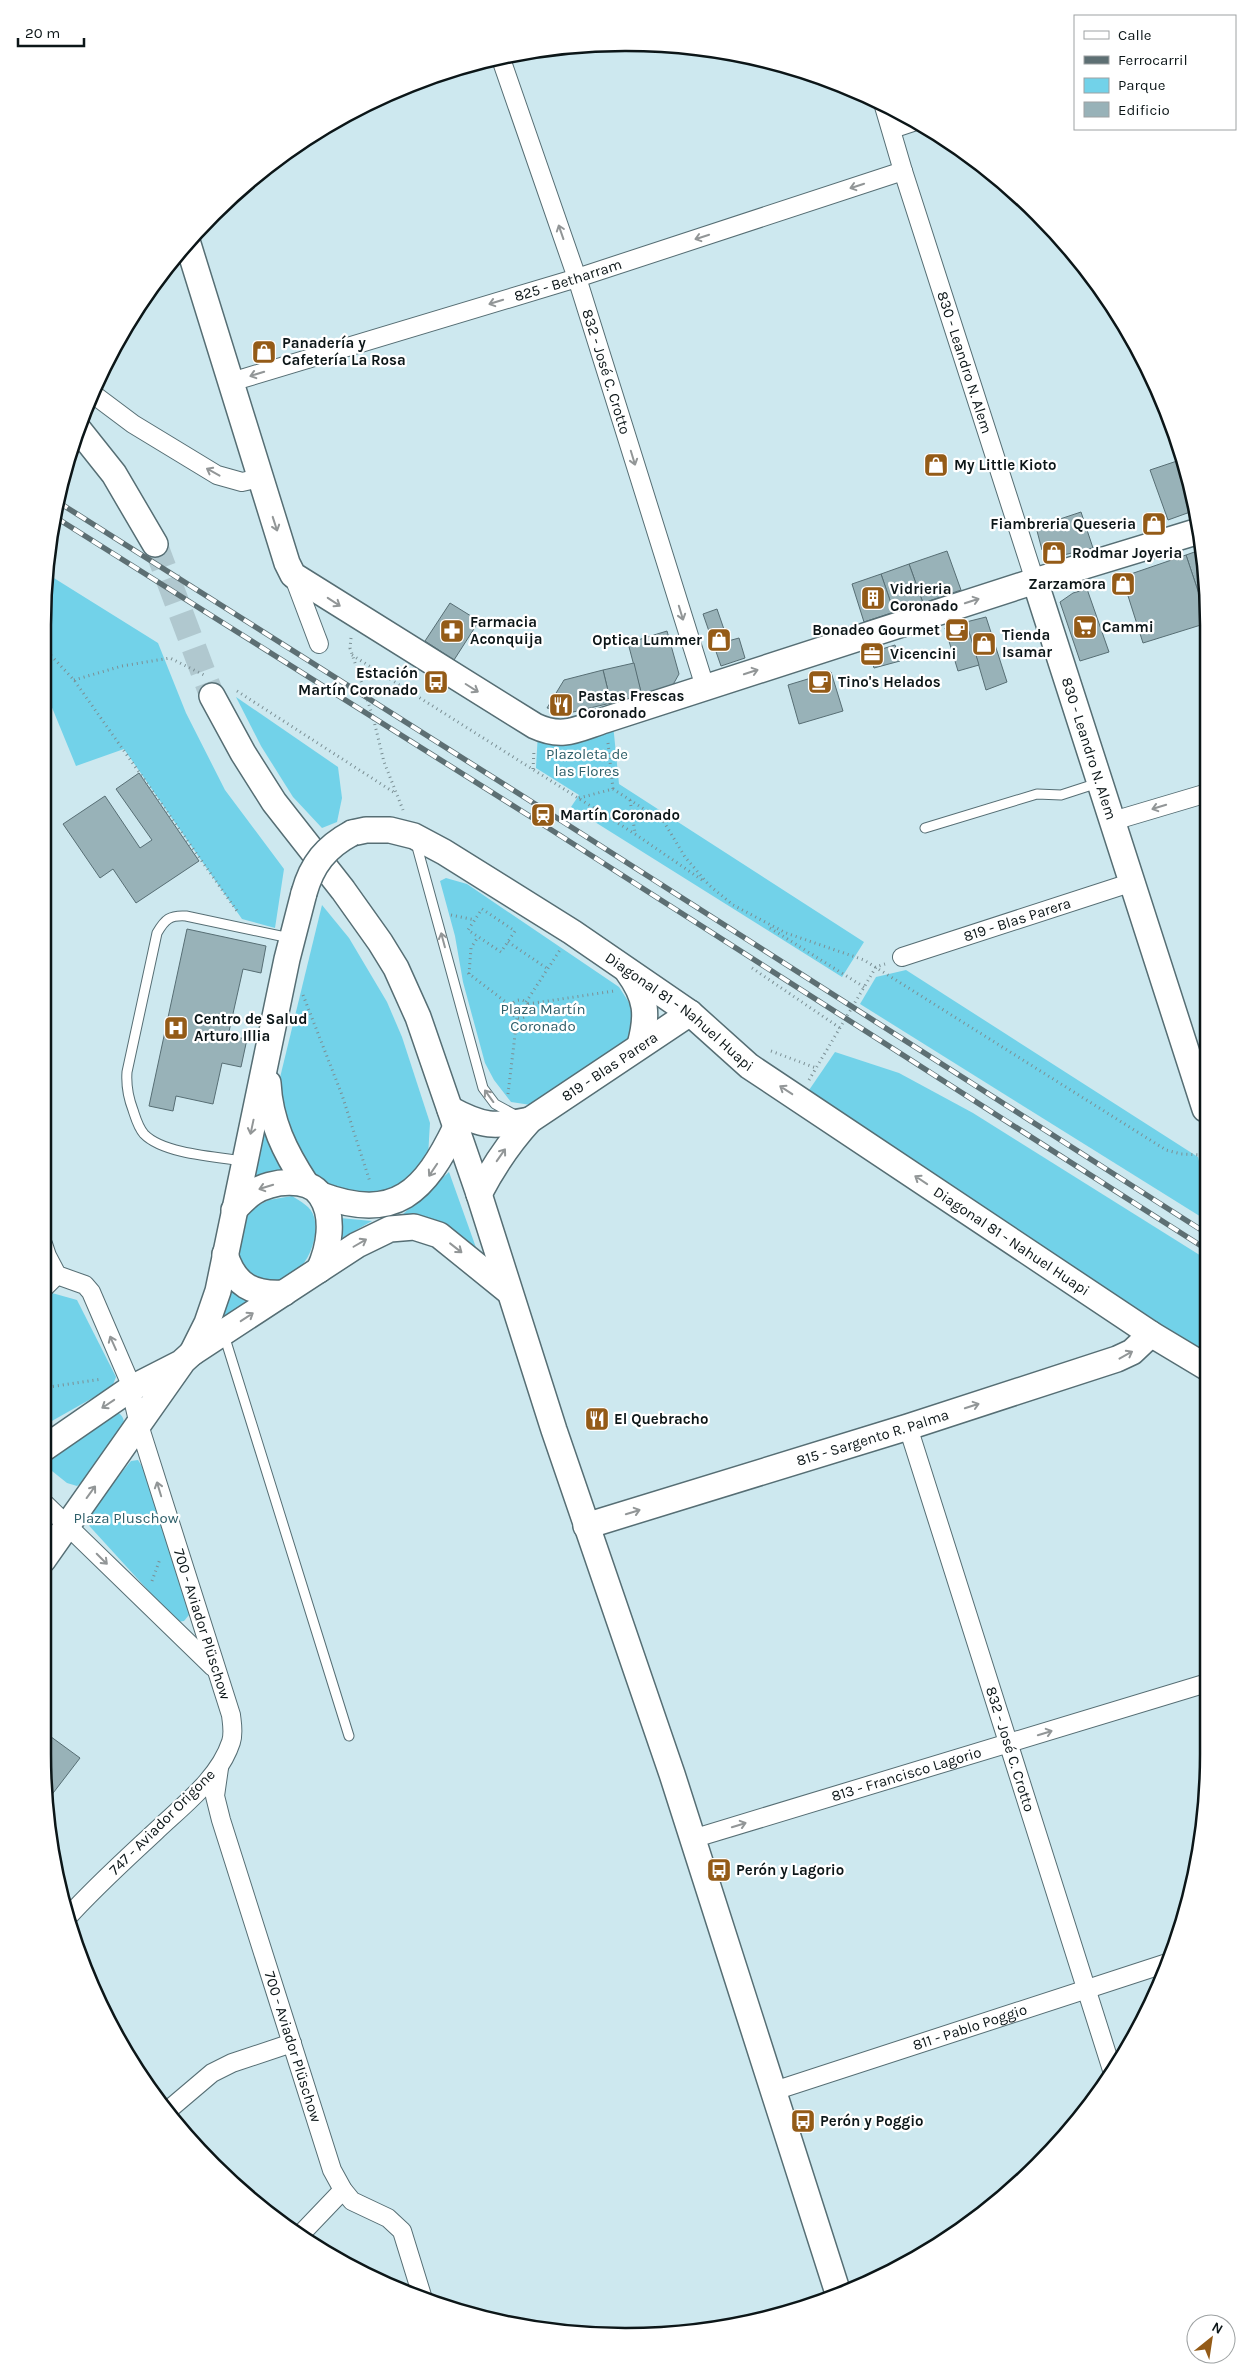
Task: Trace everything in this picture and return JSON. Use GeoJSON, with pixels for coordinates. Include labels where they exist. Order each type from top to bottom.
{"type":"FeatureCollection","features":[{"type":"Feature","properties":{"kind":"street","name":"832 - José C. Crotto"},"geometry":{"type":"LineString","coordinates":[[503,65],[577,278],[704,687]]}},
{"type":"Feature","properties":{"kind":"street","name":"830 - Leandro N. Alem"},"geometry":{"type":"LineString","coordinates":[[887,114],[903,171],[1200,1093]]}},
{"type":"Feature","properties":{"kind":"street"},"geometry":{"type":"LineString","coordinates":[[892,130],[906,125]]}},
{"type":"Feature","properties":{"kind":"street","name":"825 - Betharram"},"geometry":{"type":"LineString","coordinates":[[231,382],[577,278],[903,171]]}},
{"type":"Feature","properties":{"kind":"street"},"geometry":{"type":"LineString","coordinates":[[190,251],[287,563],[319,644]]}},
{"type":"Feature","properties":{"kind":"street"},"geometry":{"type":"LineString","coordinates":[[98,398],[133,424],[217,475],[242,482],[260,478]]}},
{"type":"Feature","properties":{"kind":"street"},"geometry":{"type":"LineString","coordinates":[[84,436],[114,474],[155,544]]}},
{"type":"Feature","properties":{"kind":"street"},"geometry":{"type":"LineString","coordinates":[[293,575],[535,726],[550,733],[562,733],[1035,581],[1192,533]]}},
{"type":"Feature","properties":{"kind":"street"},"geometry":{"type":"LineString","coordinates":[[212,696],[243,754],[274,802],[362,914],[396,968],[418,1017],[453,1118],[586,1526],[692,1839],[836,2287]]}},
{"type":"Feature","properties":{"kind":"street"},"geometry":{"type":"LineString","coordinates":[[1113,821],[1200,795]]}},
{"type":"Feature","properties":{"kind":"street","name":"Diagonal 81 - Nahuel Huapi"},"geometry":{"type":"LineString","coordinates":[[234,1210],[292,939],[308,877],[316,863],[332,846],[352,833],[366,830],[390,830],[414,836],[444,852],[572,932],[632,979],[690,1012],[749,1066],[1151,1334],[1200,1363]]}},
{"type":"Feature","properties":{"kind":"street","name":"819 - Blas Parera"},"geometry":{"type":"LineString","coordinates":[[902,958],[1133,882]]}},
{"type":"Feature","properties":{"kind":"street"},"geometry":{"type":"LineString","coordinates":[[632,979],[645,1006],[645,1026],[640,1045]]}},
{"type":"Feature","properties":{"kind":"street","name":"819 - Blas Parera"},"geometry":{"type":"LineString","coordinates":[[478,1194],[510,1142],[530,1120],[690,1012]]}},
{"type":"Feature","properties":{"kind":"street","name":"Diagonal 81 - Nahuel Huapi"},"geometry":{"type":"LineString","coordinates":[[266,1062],[272,1116],[289,1158],[314,1190]]}},
{"type":"Feature","properties":{"kind":"street"},"geometry":{"type":"LineString","coordinates":[[51,1548],[186,1358],[214,1306],[234,1210],[244,1199],[261,1189],[280,1184],[314,1190],[341,1202],[378,1205],[402,1197],[428,1177],[442,1157],[453,1118]]}},
{"type":"Feature","properties":{"kind":"street","name":"819 - Blas Parera"},"geometry":{"type":"LineString","coordinates":[[453,1118],[478,1123],[507,1124],[530,1120]]}},
{"type":"Feature","properties":{"kind":"street"},"geometry":{"type":"LineString","coordinates":[[314,1190],[328,1223],[329,1237],[327,1252],[319,1270]]}},
{"type":"Feature","properties":{"kind":"street"},"geometry":{"type":"LineString","coordinates":[[51,1442],[127,1379],[186,1358],[319,1270],[370,1238],[390,1229],[414,1227],[439,1235],[508,1290]]}},
{"type":"Feature","properties":{"kind":"street"},"geometry":{"type":"LineString","coordinates":[[225,1254],[235,1277],[248,1287],[257,1292],[270,1294],[284,1293]]}},
{"type":"Feature","properties":{"kind":"street"},"geometry":{"type":"LineString","coordinates":[[51,1264],[57,1275],[51,1281]]}},
{"type":"Feature","properties":{"kind":"street","name":"700 - Aviador Plüschow"},"geometry":{"type":"LineString","coordinates":[[57,1275],[85,1285],[91,1292],[127,1379],[171,1530],[231,1715]]}},
{"type":"Feature","properties":{"kind":"street","name":"815 - Sargento R. Palma"},"geometry":{"type":"LineString","coordinates":[[586,1526],[908,1427],[1117,1359],[1132,1352],[1151,1334]]}},
{"type":"Feature","properties":{"kind":"street","name":"832 - José C. Crotto"},"geometry":{"type":"LineString","coordinates":[[908,1427],[1110,2062]]}},
{"type":"Feature","properties":{"kind":"street"},"geometry":{"type":"LineString","coordinates":[[51,1510],[215,1669]]}},
{"type":"Feature","properties":{"kind":"street","name":"813 - Francisco Lagorio"},"geometry":{"type":"LineString","coordinates":[[692,1839],[1200,1685]]}},
{"type":"Feature","properties":{"kind":"street","name":"747 - Aviador Origone"},"geometry":{"type":"LineString","coordinates":[[74,1911],[91,1891],[195,1794],[220,1764],[232,1740],[231,1715]]}},
{"type":"Feature","properties":{"kind":"street","name":"700 - Aviador Plüschow"},"geometry":{"type":"LineString","coordinates":[[220,1764],[215,1788],[217,1806],[332,2170],[343,2190],[352,2201],[388,2218],[402,2231],[420,2289]]}},
{"type":"Feature","properties":{"kind":"street","name":"811 - Pablo Poggio"},"geometry":{"type":"LineString","coordinates":[[774,2091],[1159,1966]]}},
{"type":"Feature","properties":{"kind":"street"},"geometry":{"type":"LineString","coordinates":[[173,2106],[212,2073],[232,2063],[292,2044]]}},
{"type":"Feature","properties":{"kind":"street"},"geometry":{"type":"LineString","coordinates":[[305,2230],[343,2190]]}},
{"type":"Feature","properties":{"kind":"lane"},"geometry":{"type":"LineString","coordinates":[[925,828],[1037,794],[1061,795],[1101,782]]}},
{"type":"Feature","properties":{"kind":"lane"},"geometry":{"type":"LineString","coordinates":[[414,836],[483,1088],[495,1104],[506,1111],[530,1120]]}},
{"type":"Feature","properties":{"kind":"lane"},"geometry":{"type":"LineString","coordinates":[[244,1161],[179,1150],[161,1145],[146,1136],[138,1127],[128,1096],[127,1072],[157,933],[163,921],[173,916],[186,916],[292,939]]}},
{"type":"Feature","properties":{"kind":"lane"},"geometry":{"type":"LineString","coordinates":[[224,1333],[349,1736]]}},
{"type":"Feature","properties":{"kind":"path"},"geometry":{"type":"LineString","coordinates":[[355,615],[350,648],[373,717],[384,762],[414,836]]}},
{"type":"Feature","properties":{"kind":"path"},"geometry":{"type":"LineString","coordinates":[[51,655],[74,680],[108,726],[242,918]]}},
{"type":"Feature","properties":{"kind":"path"},"geometry":{"type":"LineString","coordinates":[[352,655],[635,834],[710,885],[733,905],[864,986]]}},
{"type":"Feature","properties":{"kind":"path"},"geometry":{"type":"LineString","coordinates":[[605,720],[613,789]]}},
{"type":"Feature","properties":{"kind":"path"},"geometry":{"type":"LineString","coordinates":[[579,798],[613,789],[664,822],[685,857],[710,885]]}},
{"type":"Feature","properties":{"kind":"path"},"geometry":{"type":"LineString","coordinates":[[630,800],[635,834]]}},
{"type":"Feature","properties":{"kind":"path"},"geometry":{"type":"LineString","coordinates":[[482,909],[515,931],[501,952],[468,930],[475,920],[482,909]]}},
{"type":"Feature","properties":{"kind":"path"},"geometry":{"type":"LineString","coordinates":[[436,913],[475,920]]}},
{"type":"Feature","properties":{"kind":"path"},"geometry":{"type":"LineString","coordinates":[[750,916],[786,934],[850,954],[876,967],[1166,1150],[1181,1154],[1200,1155]]}},
{"type":"Feature","properties":{"kind":"path"},"geometry":{"type":"LineString","coordinates":[[527,1003],[572,932]]}},
{"type":"Feature","properties":{"kind":"path"},"geometry":{"type":"LineString","coordinates":[[469,974],[471,948],[478,937]]}},
{"type":"Feature","properties":{"kind":"path"},"geometry":{"type":"LineString","coordinates":[[508,942],[548,969]]}},
{"type":"Feature","properties":{"kind":"path"},"geometry":{"type":"LineString","coordinates":[[448,958],[511,1006],[512,1014],[517,1018]]}},
{"type":"Feature","properties":{"kind":"path"},"geometry":{"type":"LineString","coordinates":[[798,1098],[876,967],[902,958]]}},
{"type":"Feature","properties":{"kind":"path"},"geometry":{"type":"LineString","coordinates":[[752,968],[840,1028]]}},
{"type":"Feature","properties":{"kind":"path"},"geometry":{"type":"LineString","coordinates":[[511,1006],[518,1000],[527,1003],[632,979]]}},
{"type":"Feature","properties":{"kind":"path"},"geometry":{"type":"LineString","coordinates":[[302,991],[342,1095],[378,1205]]}},
{"type":"Feature","properties":{"kind":"path"},"geometry":{"type":"LineString","coordinates":[[517,1018],[526,1016],[530,1011],[527,1003]]}},
{"type":"Feature","properties":{"kind":"path"},"geometry":{"type":"LineString","coordinates":[[506,1111],[517,1018]]}},
{"type":"Feature","properties":{"kind":"path"},"geometry":{"type":"LineString","coordinates":[[51,1387],[116,1377],[127,1379]]}},
{"type":"Feature","properties":{"kind":"path"},"geometry":{"type":"LineString","coordinates":[[144,1601],[171,1530]]}},
{"type":"Feature","properties":{"kind":"green space"},"geometry":{"type":"Polygon","coordinates":[[[53,578],[158,643],[186,713],[225,790],[284,869],[275,928],[242,919],[124,749],[76,766],[51,705],[53,578]]]}},
{"type":"Feature","properties":{"kind":"green space"},"geometry":{"type":"Polygon","coordinates":[[[236,697],[338,767],[342,798],[337,822],[322,828],[293,797],[261,746],[236,697]]]}},
{"type":"Feature","properties":{"kind":"green space","name":"Plazoleta de las Flores"},"geometry":{"type":"Polygon","coordinates":[[[613,724],[619,784],[864,942],[842,977],[571,807],[579,795],[536,768],[538,732],[613,724]]]}},
{"type":"Feature","properties":{"kind":"green space","name":"Plaza Martín Coronado"},"geometry":{"type":"Polygon","coordinates":[[[446,878],[467,884],[619,987],[630,1004],[633,1026],[625,1046],[531,1105],[511,1102],[494,1080],[485,1063],[463,982],[455,936],[440,881],[446,878]]]}},
{"type":"Feature","properties":{"kind":"green space"},"geometry":{"type":"Polygon","coordinates":[[[322,905],[349,938],[387,1002],[402,1037],[430,1123],[428,1156],[418,1172],[395,1191],[363,1196],[338,1191],[311,1176],[286,1137],[276,1094],[322,905]]]}},
{"type":"Feature","properties":{"kind":"green space"},"geometry":{"type":"Polygon","coordinates":[[[906,970],[1198,1157],[1200,1165],[1200,1216],[860,1004],[876,977],[906,970]]]}},
{"type":"Feature","properties":{"kind":"green space"},"geometry":{"type":"Polygon","coordinates":[[[835,1052],[899,1073],[973,1113],[1200,1255],[1200,1349],[805,1096],[835,1052]]]}},
{"type":"Feature","properties":{"kind":"green space"},"geometry":{"type":"Polygon","coordinates":[[[262,1124],[272,1150],[287,1172],[249,1182],[262,1124]]]}},
{"type":"Feature","properties":{"kind":"green space"},"geometry":{"type":"Polygon","coordinates":[[[449,1172],[479,1256],[444,1229],[402,1215],[449,1172]]]}},
{"type":"Feature","properties":{"kind":"green space"},"geometry":{"type":"Polygon","coordinates":[[[292,1196],[311,1210],[314,1217],[315,1237],[307,1258],[293,1275],[283,1280],[268,1282],[250,1275],[239,1267],[235,1245],[246,1216],[255,1207],[269,1200],[292,1196]]]}},
{"type":"Feature","properties":{"kind":"green space"},"geometry":{"type":"Polygon","coordinates":[[[340,1218],[372,1221],[342,1238],[340,1218]]]}},
{"type":"Feature","properties":{"kind":"green space"},"geometry":{"type":"Polygon","coordinates":[[[232,1286],[255,1304],[221,1320],[232,1286]]]}},
{"type":"Feature","properties":{"kind":"green space"},"geometry":{"type":"Polygon","coordinates":[[[51,1294],[77,1300],[116,1377],[112,1387],[51,1421],[51,1294]]]}},
{"type":"Feature","properties":{"kind":"green space"},"geometry":{"type":"Polygon","coordinates":[[[113,1410],[122,1417],[124,1428],[88,1478],[77,1486],[67,1483],[51,1470],[51,1456],[113,1410]]]}},
{"type":"Feature","properties":{"kind":"green space","name":"Plaza Pluschow"},"geometry":{"type":"Polygon","coordinates":[[[138,1460],[143,1468],[189,1606],[189,1615],[184,1621],[177,1622],[83,1519],[131,1461],[138,1460]]]}},
{"type":"Feature","properties":{"kind":"building"},"geometry":{"type":"Polygon","coordinates":[[[1175,462],[1189,512],[1168,520],[1150,470],[1175,462]]]}},
{"type":"Feature","properties":{"kind":"building"},"geometry":{"type":"Polygon","coordinates":[[[1081,512],[1093,548],[1055,557],[1042,550],[1036,527],[1081,512]]]}},
{"type":"Feature","properties":{"kind":"building"},"geometry":{"type":"Polygon","coordinates":[[[947,551],[961,590],[923,603],[909,564],[947,551]]]}},
{"type":"Feature","properties":{"kind":"building"},"geometry":{"type":"Polygon","coordinates":[[[1195,552],[1199,595],[1186,555],[1195,552]]]}},
{"type":"Feature","properties":{"kind":"building"},"geometry":{"type":"Polygon","coordinates":[[[1186,555],[1199,595],[1200,625],[1143,643],[1122,577],[1186,555]]]}},
{"type":"Feature","properties":{"kind":"building"},"geometry":{"type":"Polygon","coordinates":[[[909,564],[923,603],[894,612],[881,574],[909,564]]]}},
{"type":"Feature","properties":{"kind":"building","name":"Vidrieria Coronado"},"geometry":{"type":"Polygon","coordinates":[[[881,574],[894,612],[864,622],[852,584],[881,574]]]}},
{"type":"Feature","properties":{"kind":"building","name":"Cammi"},"geometry":{"type":"Polygon","coordinates":[[[1087,589],[1109,652],[1080,661],[1060,602],[1073,593],[1087,589]]]}},
{"type":"Feature","properties":{"kind":"building","name":"Farmacia Aconquija"},"geometry":{"type":"Polygon","coordinates":[[[450,603],[479,621],[454,660],[425,641],[450,603]]]}},
{"type":"Feature","properties":{"kind":"building","name":"Optica Lummer"},"geometry":{"type":"Polygon","coordinates":[[[717,609],[728,641],[739,638],[745,658],[721,666],[703,614],[717,609]]]}},
{"type":"Feature","properties":{"kind":"building","name":"Tienda Isamar"},"geometry":{"type":"Polygon","coordinates":[[[986,617],[1007,682],[986,690],[966,622],[986,617]]]}},
{"type":"Feature","properties":{"kind":"building"},"geometry":{"type":"Polygon","coordinates":[[[966,622],[979,665],[958,671],[945,628],[966,622]]]}},
{"type":"Feature","properties":{"kind":"building"},"geometry":{"type":"Polygon","coordinates":[[[667,631],[679,674],[670,690],[642,696],[628,643],[667,631]]]}},
{"type":"Feature","properties":{"kind":"building"},"geometry":{"type":"Polygon","coordinates":[[[895,645],[900,661],[874,668],[869,653],[895,645]]]}},
{"type":"Feature","properties":{"kind":"building"},"geometry":{"type":"Polygon","coordinates":[[[634,663],[642,696],[611,703],[603,670],[634,663]]]}},
{"type":"Feature","properties":{"kind":"building"},"geometry":{"type":"Polygon","coordinates":[[[603,670],[611,703],[573,712],[547,708],[564,680],[603,670]]]}},
{"type":"Feature","properties":{"kind":"building"},"geometry":{"type":"Polygon","coordinates":[[[831,672],[843,711],[799,724],[788,685],[831,672]]]}},
{"type":"Feature","properties":{"kind":"building"},"geometry":{"type":"Polygon","coordinates":[[[139,773],[199,861],[136,903],[113,869],[100,878],[63,824],[105,796],[140,848],[152,840],[116,789],[139,773]]]}},
{"type":"Feature","properties":{"kind":"building"},"geometry":{"type":"Polygon","coordinates":[[[187,929],[266,946],[261,973],[243,969],[228,1036],[247,1039],[241,1067],[222,1063],[213,1104],[176,1096],[173,1111],[149,1106],[187,929]]]}},
{"type":"Feature","properties":{"kind":"building"},"geometry":{"type":"Polygon","coordinates":[[[51,1737],[80,1758],[52,1794],[51,1737]]]}},
{"type":"Feature","properties":{"kind":"tunnel"},"geometry":{"type":"LineString","coordinates":[[155,544],[212,696]]}},
{"type":"Feature","properties":{"kind":"railway"},"geometry":{"type":"LineString","coordinates":[[64,506],[543,809],[1200,1229]]}},
{"type":"Feature","properties":{"kind":"railway"},"geometry":{"type":"LineString","coordinates":[[61,521],[539,822],[1200,1245]]}},
{"type":"Feature","properties":{"kind":"place","name":"Panadería y Cafetería La Rosa"},"geometry":{"type":"Point","coordinates":[264,352]}},
{"type":"Feature","properties":{"kind":"place","name":"My Little Kioto"},"geometry":{"type":"Point","coordinates":[936,465]}},
{"type":"Feature","properties":{"kind":"place","name":"Fiambreria Queseria"},"geometry":{"type":"Point","coordinates":[1154,524]}},
{"type":"Feature","properties":{"kind":"place","name":"Rodmar Joyeria"},"geometry":{"type":"Point","coordinates":[1054,553]}},
{"type":"Feature","properties":{"kind":"place","name":"Zarzamora"},"geometry":{"type":"Point","coordinates":[1123,584]}},
{"type":"Feature","properties":{"kind":"place","name":"Vidrieria Coronado"},"geometry":{"type":"Point","coordinates":[873,598]}},
{"type":"Feature","properties":{"kind":"place","name":"Cammi"},"geometry":{"type":"Point","coordinates":[1085,627]}},
{"type":"Feature","properties":{"kind":"place","name":"Bonadeo Gourmet"},"geometry":{"type":"Point","coordinates":[957,630]}},
{"type":"Feature","properties":{"kind":"place","name":"Farmacia Aconquija"},"geometry":{"type":"Point","coordinates":[452,631]}},
{"type":"Feature","properties":{"kind":"place","name":"Optica Lummer"},"geometry":{"type":"Point","coordinates":[719,640]}},
{"type":"Feature","properties":{"kind":"place","name":"Tienda Isamar"},"geometry":{"type":"Point","coordinates":[984,644]}},
{"type":"Feature","properties":{"kind":"place","name":"Vicencini"},"geometry":{"type":"Point","coordinates":[872,654]}},
{"type":"Feature","properties":{"kind":"place","name":"Estación Martín Coronado"},"geometry":{"type":"Point","coordinates":[436,682]}},
{"type":"Feature","properties":{"kind":"place","name":"Tino's Helados"},"geometry":{"type":"Point","coordinates":[820,682]}},
{"type":"Feature","properties":{"kind":"place","name":"Pastas Frescas Coronado"},"geometry":{"type":"Point","coordinates":[561,705]}},
{"type":"Feature","properties":{"kind":"place","name":"Martín Coronado"},"geometry":{"type":"Point","coordinates":[543,815]}},
{"type":"Feature","properties":{"kind":"place","name":"Centro de Salud Arturo Illia"},"geometry":{"type":"Point","coordinates":[176,1028]}},
{"type":"Feature","properties":{"kind":"place","name":"El Quebracho"},"geometry":{"type":"Point","coordinates":[597,1419]}},
{"type":"Feature","properties":{"kind":"place","name":"Perón y Lagorio"},"geometry":{"type":"Point","coordinates":[719,1870]}},
{"type":"Feature","properties":{"kind":"place","name":"Perón y Poggio"},"geometry":{"type":"Point","coordinates":[803,2121]}}]}
